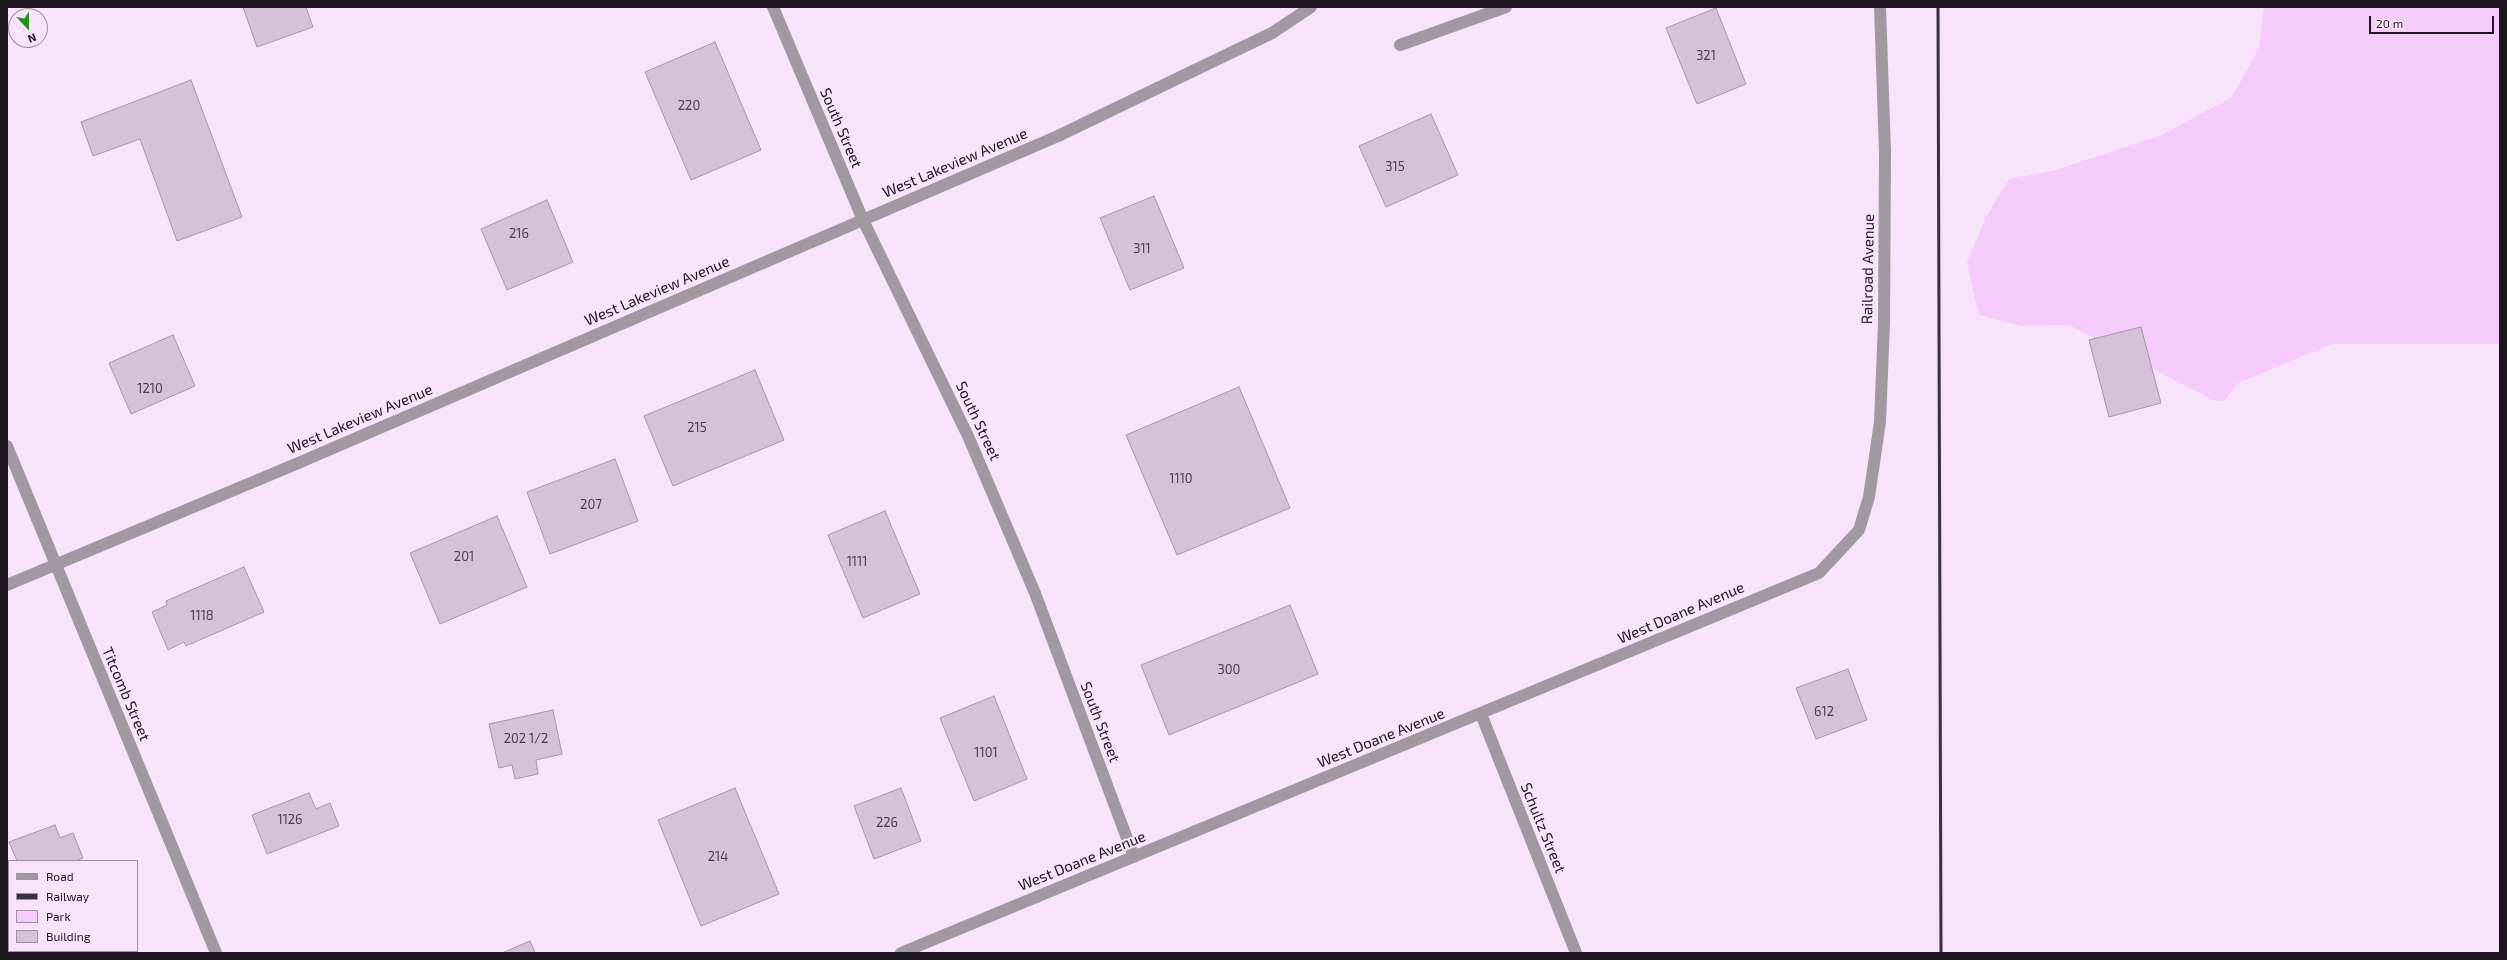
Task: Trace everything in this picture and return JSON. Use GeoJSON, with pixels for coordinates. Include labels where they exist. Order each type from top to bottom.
{"type":"FeatureCollection","features":[{"type":"Feature","properties":{"kind":"street","name":"South Street"},"geometry":{"type":"LineString","coordinates":[[773,7],[863,220],[971,443],[1035,594],[1134,857]]}},
{"type":"Feature","properties":{"kind":"street","name":"West Lakeview Avenue"},"geometry":{"type":"LineString","coordinates":[[7,585],[1058,136],[1272,33],[1311,7]]}},
{"type":"Feature","properties":{"kind":"street"},"geometry":{"type":"LineString","coordinates":[[1400,45],[1506,7]]}},
{"type":"Feature","properties":{"kind":"street","name":"Railroad Avenue"},"geometry":{"type":"LineString","coordinates":[[1859,530],[1869,497],[1880,422],[1884,324],[1885,152],[1880,7]]}},
{"type":"Feature","properties":{"kind":"street","name":"Titcomb Street"},"geometry":{"type":"LineString","coordinates":[[7,446],[216,953]]}},
{"type":"Feature","properties":{"kind":"street","name":"West Doane Avenue"},"geometry":{"type":"LineString","coordinates":[[907,952],[1819,573],[1859,530]]}},
{"type":"Feature","properties":{"kind":"street","name":"Schultz Street"},"geometry":{"type":"LineString","coordinates":[[1481,714],[1576,953]]}},
{"type":"Feature","properties":{"kind":"green space"},"geometry":{"type":"Polygon","coordinates":[[[2264,7],[2500,7],[2500,344],[2332,344],[2238,383],[2224,401],[2213,400],[2069,325],[2022,326],[1979,315],[1967,263],[1986,217],[2009,179],[2053,171],[2162,135],[2232,97],[2259,48],[2264,7]]]}},
{"type":"Feature","properties":{"kind":"building"},"geometry":{"type":"Polygon","coordinates":[[[243,7],[306,7],[313,27],[257,47],[243,7]]]}},
{"type":"Feature","properties":{"kind":"building"},"geometry":{"type":"Polygon","coordinates":[[[1716,8],[1746,84],[1697,104],[1666,28],[1716,8]]]}},
{"type":"Feature","properties":{"kind":"building"},"geometry":{"type":"Polygon","coordinates":[[[715,42],[761,150],[691,180],[645,72],[715,42]]]}},
{"type":"Feature","properties":{"kind":"building"},"geometry":{"type":"Polygon","coordinates":[[[191,80],[242,217],[177,241],[140,139],[93,156],[81,122],[191,80]]]}},
{"type":"Feature","properties":{"kind":"building"},"geometry":{"type":"Polygon","coordinates":[[[1431,114],[1458,175],[1386,207],[1359,146],[1431,114]]]}},
{"type":"Feature","properties":{"kind":"building"},"geometry":{"type":"Polygon","coordinates":[[[1154,196],[1184,268],[1130,290],[1100,218],[1154,196]]]}},
{"type":"Feature","properties":{"kind":"building"},"geometry":{"type":"Polygon","coordinates":[[[547,200],[573,262],[507,290],[481,229],[547,200]]]}},
{"type":"Feature","properties":{"kind":"building"},"geometry":{"type":"Polygon","coordinates":[[[2141,327],[2161,403],[2109,417],[2089,340],[2141,327]]]}},
{"type":"Feature","properties":{"kind":"building"},"geometry":{"type":"Polygon","coordinates":[[[173,335],[195,386],[131,414],[109,363],[173,335]]]}},
{"type":"Feature","properties":{"kind":"building"},"geometry":{"type":"Polygon","coordinates":[[[755,370],[784,440],[673,486],[644,416],[755,370]]]}},
{"type":"Feature","properties":{"kind":"building"},"geometry":{"type":"Polygon","coordinates":[[[1239,387],[1290,508],[1177,555],[1126,435],[1239,387]]]}},
{"type":"Feature","properties":{"kind":"building"},"geometry":{"type":"Polygon","coordinates":[[[615,459],[638,521],[550,554],[527,492],[615,459]]]}},
{"type":"Feature","properties":{"kind":"building"},"geometry":{"type":"Polygon","coordinates":[[[885,511],[920,594],[863,618],[828,535],[885,511]]]}},
{"type":"Feature","properties":{"kind":"building"},"geometry":{"type":"Polygon","coordinates":[[[497,516],[527,587],[440,624],[410,553],[497,516]]]}},
{"type":"Feature","properties":{"kind":"building"},"geometry":{"type":"Polygon","coordinates":[[[244,567],[264,612],[186,646],[184,642],[168,650],[152,612],[167,605],[166,601],[244,567]]]}},
{"type":"Feature","properties":{"kind":"building"},"geometry":{"type":"Polygon","coordinates":[[[1290,605],[1318,674],[1169,735],[1141,665],[1290,605]]]}},
{"type":"Feature","properties":{"kind":"building"},"geometry":{"type":"Polygon","coordinates":[[[1848,669],[1867,720],[1816,739],[1796,688],[1848,669]]]}},
{"type":"Feature","properties":{"kind":"building"},"geometry":{"type":"Polygon","coordinates":[[[994,696],[1027,779],[974,801],[940,718],[994,696]]]}},
{"type":"Feature","properties":{"kind":"building"},"geometry":{"type":"Polygon","coordinates":[[[553,710],[562,754],[536,760],[538,774],[515,779],[512,765],[499,768],[489,724],[553,710]]]}},
{"type":"Feature","properties":{"kind":"building"},"geometry":{"type":"Polygon","coordinates":[[[735,788],[779,894],[701,926],[658,820],[735,788]]]}},
{"type":"Feature","properties":{"kind":"building"},"geometry":{"type":"Polygon","coordinates":[[[901,788],[921,841],[874,859],[854,806],[901,788]]]}},
{"type":"Feature","properties":{"kind":"building"},"geometry":{"type":"Polygon","coordinates":[[[309,793],[316,809],[330,803],[339,826],[267,854],[252,815],[309,793]]]}},
{"type":"Feature","properties":{"kind":"building"},"geometry":{"type":"Polygon","coordinates":[[[55,825],[60,838],[73,833],[83,858],[78,860],[17,860],[9,842],[55,825]]]}},
{"type":"Feature","properties":{"kind":"building"},"geometry":{"type":"Polygon","coordinates":[[[530,941],[535,953],[502,953],[530,941]]]}},
{"type":"Feature","properties":{"kind":"building"},"geometry":{"type":"Polygon","coordinates":[[[52,952],[103,952],[103,953],[52,952]]]}},
{"type":"Feature","properties":{"kind":"railway"},"geometry":{"type":"LineString","coordinates":[[1938,7],[1941,953]]}}]}
